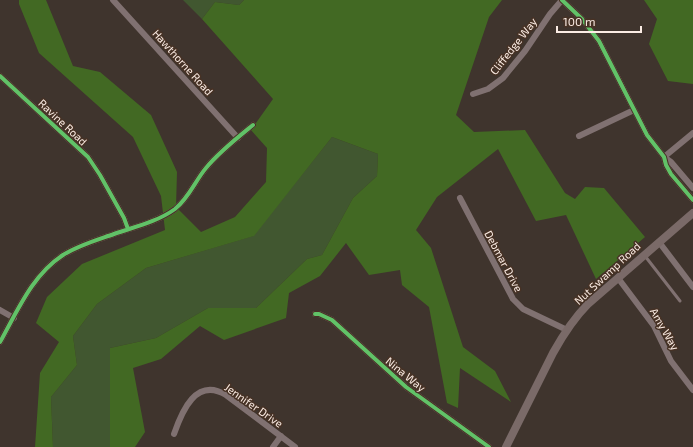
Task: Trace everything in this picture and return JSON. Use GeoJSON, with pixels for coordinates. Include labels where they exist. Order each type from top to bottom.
{"type":"FeatureCollection","features":[{"type":"Feature","properties":{"kind":"main road","name":"Nut Swamp Road"},"geometry":{"type":"LineString","coordinates":[[506,447],[566,330],[588,304],[693,212]]}},
{"type":"Feature","properties":{"kind":"street","name":"Hawthorne Road"},"geometry":{"type":"LineString","coordinates":[[113,0],[238,138]]}},
{"type":"Feature","properties":{"kind":"street"},"geometry":{"type":"LineString","coordinates":[[562,0],[582,19],[608,55],[647,135],[664,157],[693,188]]}},
{"type":"Feature","properties":{"kind":"street","name":"Cliffedge Way"},"geometry":{"type":"LineString","coordinates":[[473,94],[488,89],[503,78],[525,51],[550,14],[562,0]]}},
{"type":"Feature","properties":{"kind":"street","name":"Ravine Road"},"geometry":{"type":"LineString","coordinates":[[0,76],[88,157],[124,218],[128,229]]}},
{"type":"Feature","properties":{"kind":"street"},"geometry":{"type":"LineString","coordinates":[[579,136],[634,110]]}},
{"type":"Feature","properties":{"kind":"street"},"geometry":{"type":"LineString","coordinates":[[0,342],[34,284],[50,266],[62,256],[84,245],[164,216],[175,208],[188,195],[207,167],[252,125]]}},
{"type":"Feature","properties":{"kind":"street"},"geometry":{"type":"LineString","coordinates":[[664,157],[693,133]]}},
{"type":"Feature","properties":{"kind":"street"},"geometry":{"type":"LineString","coordinates":[[664,157],[666,165],[672,174],[693,200]]}},
{"type":"Feature","properties":{"kind":"street","name":"Debmar Drive"},"geometry":{"type":"LineString","coordinates":[[460,198],[513,299],[523,309],[566,330]]}},
{"type":"Feature","properties":{"kind":"street"},"geometry":{"type":"LineString","coordinates":[[659,242],[693,287]]}},
{"type":"Feature","properties":{"kind":"street","name":"Amy Way"},"geometry":{"type":"LineString","coordinates":[[618,278],[654,326],[671,361],[693,390]]}},
{"type":"Feature","properties":{"kind":"street"},"geometry":{"type":"LineString","coordinates":[[0,310],[14,318]]}},
{"type":"Feature","properties":{"kind":"street","name":"Nina Way"},"geometry":{"type":"LineString","coordinates":[[315,314],[319,314],[332,320],[406,386],[489,447]]}},
{"type":"Feature","properties":{"kind":"street","name":"Jennifer Drive"},"geometry":{"type":"LineString","coordinates":[[174,434],[179,419],[193,397],[199,393],[212,390],[222,392],[295,447]]}},
{"type":"Feature","properties":{"kind":"street"},"geometry":{"type":"LineString","coordinates":[[273,447],[281,436]]}},
{"type":"Feature","properties":{"kind":"lane"},"geometry":{"type":"LineString","coordinates":[[644,255],[680,301]]}},
{"type":"Feature","properties":{"kind":"green space"},"geometry":{"type":"Polygon","coordinates":[[[19,0],[46,0],[73,66],[100,72],[151,115],[177,172],[176,207],[201,232],[235,217],[266,182],[267,148],[251,130],[273,99],[202,19],[215,2],[239,5],[244,0],[502,0],[489,17],[456,115],[474,132],[525,130],[565,193],[575,199],[585,187],[604,188],[645,237],[596,279],[566,215],[536,221],[498,149],[437,197],[416,230],[431,248],[463,347],[495,371],[511,402],[460,368],[458,408],[447,403],[429,307],[402,285],[400,270],[369,275],[346,243],[320,276],[289,293],[286,318],[224,340],[200,326],[161,359],[133,368],[145,432],[135,447],[110,447],[110,348],[156,338],[208,308],[256,308],[307,259],[322,255],[353,198],[377,176],[378,154],[332,137],[254,236],[146,268],[97,304],[73,336],[77,365],[51,397],[53,447],[35,447],[40,373],[59,342],[36,323],[47,297],[82,264],[165,230],[161,196],[133,137],[39,53],[19,4],[19,0]]]}},
{"type":"Feature","properties":{"kind":"green space"},"geometry":{"type":"Polygon","coordinates":[[[183,0],[244,0],[239,5],[215,2],[202,19],[183,0]]]}},
{"type":"Feature","properties":{"kind":"green space"},"geometry":{"type":"Polygon","coordinates":[[[644,0],[693,0],[693,84],[668,81],[649,44],[657,19],[644,0]]]}},
{"type":"Feature","properties":{"kind":"green space"},"geometry":{"type":"Polygon","coordinates":[[[332,137],[378,154],[377,176],[353,198],[322,255],[307,259],[256,308],[208,308],[156,338],[110,348],[110,447],[53,447],[51,397],[77,365],[73,336],[97,304],[146,268],[253,236],[332,137]]]}},
{"type":"Feature","properties":{"kind":"cycle path"},"geometry":{"type":"LineString","coordinates":[[562,0],[582,19],[599,41],[647,135],[664,157],[671,174],[693,200]]}},
{"type":"Feature","properties":{"kind":"cycle path"},"geometry":{"type":"LineString","coordinates":[[0,76],[88,157],[124,218],[128,229]]}},
{"type":"Feature","properties":{"kind":"cycle path"},"geometry":{"type":"LineString","coordinates":[[0,342],[26,295],[42,273],[52,263],[75,248],[153,221],[168,214],[180,205],[211,162],[228,145],[253,125]]}},
{"type":"Feature","properties":{"kind":"cycle path"},"geometry":{"type":"LineString","coordinates":[[315,314],[319,314],[332,320],[406,387],[489,447]]}}]}
